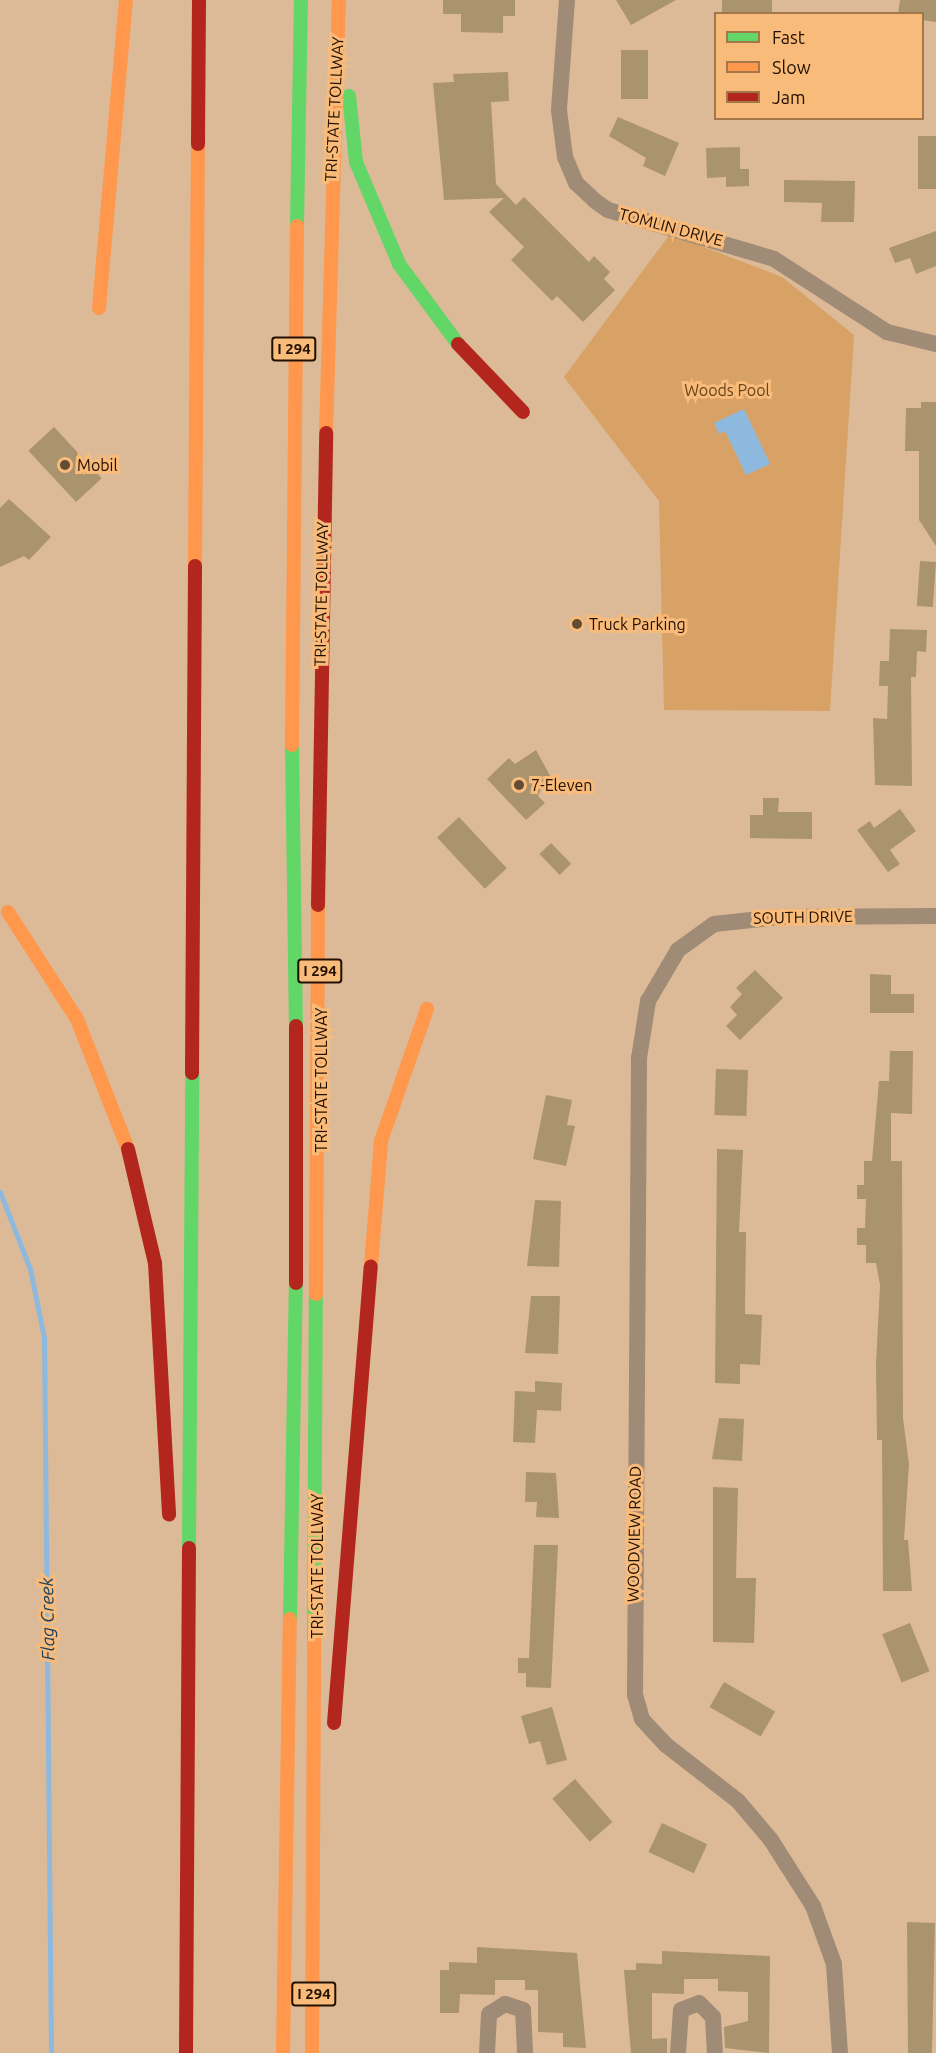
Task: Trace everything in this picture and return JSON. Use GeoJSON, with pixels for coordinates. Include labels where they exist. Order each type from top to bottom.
{"type":"FeatureCollection","features":[{"type":"Feature","properties":{"kind":"highway"},"geometry":{"type":"LineString","coordinates":[[99,308],[126,0]]}},
{"type":"Feature","properties":{"kind":"highway"},"geometry":{"type":"LineString","coordinates":[[186,2053],[185,1787],[199,0]]}},
{"type":"Feature","properties":{"kind":"highway","name":"TRI-STATE TOLLWAY"},"geometry":{"type":"LineString","coordinates":[[284,2053],[298,1180],[290,561],[301,0]]}},
{"type":"Feature","properties":{"kind":"highway"},"geometry":{"type":"LineString","coordinates":[[339,3],[357,162],[399,264],[441,325],[523,412]]}},
{"type":"Feature","properties":{"kind":"highway","name":"TRI-STATE TOLLWAY"},"geometry":{"type":"LineString","coordinates":[[312,2053],[316,1935],[320,628],[339,3]]}},
{"type":"Feature","properties":{"kind":"highway"},"geometry":{"type":"LineString","coordinates":[[8,912],[77,1018],[126,1142],[155,1263],[170,1537]]}},
{"type":"Feature","properties":{"kind":"highway"},"geometry":{"type":"LineString","coordinates":[[333,1735],[381,1141],[427,1009]]}},
{"type":"Feature","properties":{"kind":"highway"},"geometry":{"type":"LineString","coordinates":[[172,1573],[185,1787]]}},
{"type":"Feature","properties":{"kind":"highway"},"geometry":{"type":"LineString","coordinates":[[316,1935],[330,1770]]}},
{"type":"Feature","properties":{"kind":"street","name":"TOMLIN DRIVE"},"geometry":{"type":"LineString","coordinates":[[567,0],[559,110],[565,157],[576,183],[608,210],[774,259],[887,332],[936,344]]}},
{"type":"Feature","properties":{"kind":"street","name":"SOUTH DRIVE"},"geometry":{"type":"LineString","coordinates":[[678,950],[714,924],[743,918],[936,916]]}},
{"type":"Feature","properties":{"kind":"street","name":"WOODVIEW ROAD"},"geometry":{"type":"LineString","coordinates":[[678,950],[648,1000],[639,1058],[635,1695],[650,1728],[738,1801],[771,1840],[813,1906],[834,1964],[840,2053]]}},
{"type":"Feature","properties":{"kind":"street"},"geometry":{"type":"LineString","coordinates":[[678,2053],[681,2010],[699,2003],[713,2017],[715,2053]]}},
{"type":"Feature","properties":{"kind":"street"},"geometry":{"type":"LineString","coordinates":[[488,2053],[489,2014],[505,2004],[523,2010],[525,2053]]}},
{"type":"Feature","properties":{"kind":"green space","name":"Woods Pool"},"geometry":{"type":"Polygon","coordinates":[[[670,234],[782,277],[854,335],[830,711],[664,710],[659,501],[564,377],[670,234]]]}},
{"type":"Feature","properties":{"kind":"water"},"geometry":{"type":"Polygon","coordinates":[[[744,409],[770,464],[746,475],[725,431],[719,434],[714,423],[744,409]]]}},
{"type":"Feature","properties":{"kind":"building"},"geometry":{"type":"Polygon","coordinates":[[[443,0],[515,0],[515,16],[503,16],[503,33],[461,32],[461,14],[443,14],[443,0]]]}},
{"type":"Feature","properties":{"kind":"building"},"geometry":{"type":"Polygon","coordinates":[[[616,0],[676,0],[631,25],[616,0]]]}},
{"type":"Feature","properties":{"kind":"building"},"geometry":{"type":"Polygon","coordinates":[[[722,0],[772,0],[772,12],[722,12],[722,0]]]}},
{"type":"Feature","properties":{"kind":"building"},"geometry":{"type":"Polygon","coordinates":[[[900,0],[936,0],[936,22],[924,20],[924,12],[898,12],[900,0]]]}},
{"type":"Feature","properties":{"kind":"building"},"geometry":{"type":"Polygon","coordinates":[[[621,50],[648,50],[648,99],[621,99],[621,50]]]}},
{"type":"Feature","properties":{"kind":"building"},"geometry":{"type":"Polygon","coordinates":[[[508,72],[509,101],[491,102],[496,184],[516,205],[524,197],[589,262],[594,256],[610,272],[604,279],[615,290],[583,322],[557,296],[552,301],[511,260],[524,247],[489,212],[504,198],[444,200],[433,83],[454,82],[453,74],[508,72]]]}},
{"type":"Feature","properties":{"kind":"building"},"geometry":{"type":"Polygon","coordinates":[[[618,117],[679,143],[665,176],[643,166],[646,158],[609,136],[618,117]]]}},
{"type":"Feature","properties":{"kind":"building"},"geometry":{"type":"Polygon","coordinates":[[[918,136],[936,136],[936,189],[918,189],[918,136]]]}},
{"type":"Feature","properties":{"kind":"building"},"geometry":{"type":"Polygon","coordinates":[[[740,147],[740,169],[749,169],[749,186],[726,187],[726,177],[707,178],[706,148],[740,147]]]}},
{"type":"Feature","properties":{"kind":"building"},"geometry":{"type":"Polygon","coordinates":[[[784,180],[855,181],[854,222],[821,222],[822,203],[784,202],[784,180]]]}},
{"type":"Feature","properties":{"kind":"building"},"geometry":{"type":"Polygon","coordinates":[[[936,231],[936,266],[916,274],[910,258],[895,263],[889,248],[936,231]]]}},
{"type":"Feature","properties":{"kind":"building"},"geometry":{"type":"Polygon","coordinates":[[[921,402],[936,402],[936,546],[919,520],[919,451],[905,451],[906,408],[921,408],[921,402]]]}},
{"type":"Feature","properties":{"kind":"building","name":"Mobil"},"geometry":{"type":"Polygon","coordinates":[[[54,427],[102,478],[76,502],[28,451],[54,427]]]}},
{"type":"Feature","properties":{"kind":"building"},"geometry":{"type":"Polygon","coordinates":[[[9,499],[51,537],[29,560],[24,556],[0,567],[0,508],[9,499]]]}},
{"type":"Feature","properties":{"kind":"building"},"geometry":{"type":"Polygon","coordinates":[[[920,561],[936,562],[933,607],[917,606],[920,561]]]}},
{"type":"Feature","properties":{"kind":"building"},"geometry":{"type":"Polygon","coordinates":[[[890,629],[927,630],[926,652],[917,651],[916,677],[911,677],[912,786],[875,785],[873,718],[887,719],[888,686],[879,686],[880,661],[889,661],[890,629]]]}},
{"type":"Feature","properties":{"kind":"building","name":"7-Eleven"},"geometry":{"type":"Polygon","coordinates":[[[536,750],[553,781],[542,787],[538,796],[545,803],[526,820],[487,779],[509,758],[515,764],[536,750]]]}},
{"type":"Feature","properties":{"kind":"building"},"geometry":{"type":"Polygon","coordinates":[[[763,798],[779,798],[778,812],[812,812],[812,839],[750,838],[750,815],[763,815],[763,798]]]}},
{"type":"Feature","properties":{"kind":"building"},"geometry":{"type":"Polygon","coordinates":[[[900,809],[916,831],[890,850],[900,864],[888,872],[857,830],[870,821],[874,828],[900,809]]]}},
{"type":"Feature","properties":{"kind":"building"},"geometry":{"type":"Polygon","coordinates":[[[459,817],[507,868],[485,889],[437,837],[459,817]]]}},
{"type":"Feature","properties":{"kind":"building"},"geometry":{"type":"Polygon","coordinates":[[[551,843],[571,864],[560,875],[539,854],[551,843]]]}},
{"type":"Feature","properties":{"kind":"building"},"geometry":{"type":"Polygon","coordinates":[[[755,970],[783,998],[740,1040],[726,1026],[737,1015],[730,1007],[742,994],[736,988],[755,970]]]}},
{"type":"Feature","properties":{"kind":"building"},"geometry":{"type":"Polygon","coordinates":[[[870,974],[891,975],[891,994],[914,994],[914,1013],[870,1013],[870,974]]]}},
{"type":"Feature","properties":{"kind":"building"},"geometry":{"type":"Polygon","coordinates":[[[890,1051],[913,1051],[912,1114],[891,1113],[891,1161],[902,1161],[903,1418],[909,1464],[904,1540],[908,1540],[912,1591],[883,1591],[882,1440],[877,1440],[876,1364],[880,1285],[876,1263],[866,1263],[866,1245],[857,1245],[857,1228],[865,1228],[866,1199],[857,1199],[857,1185],[864,1185],[864,1161],[872,1161],[879,1081],[889,1081],[890,1051]]]}},
{"type":"Feature","properties":{"kind":"building"},"geometry":{"type":"Polygon","coordinates":[[[716,1069],[748,1070],[746,1116],[714,1115],[716,1069]]]}},
{"type":"Feature","properties":{"kind":"building"},"geometry":{"type":"Polygon","coordinates":[[[546,1095],[572,1100],[567,1125],[575,1126],[566,1166],[533,1159],[546,1095]]]}},
{"type":"Feature","properties":{"kind":"building"},"geometry":{"type":"Polygon","coordinates":[[[717,1149],[743,1150],[739,1232],[746,1232],[745,1314],[762,1315],[760,1365],[740,1364],[740,1384],[715,1383],[717,1149]]]}},
{"type":"Feature","properties":{"kind":"building"},"geometry":{"type":"Polygon","coordinates":[[[535,1200],[561,1201],[559,1267],[527,1266],[535,1200]]]}},
{"type":"Feature","properties":{"kind":"building"},"geometry":{"type":"Polygon","coordinates":[[[531,1296],[560,1296],[558,1354],[525,1353],[531,1296]]]}},
{"type":"Feature","properties":{"kind":"building"},"geometry":{"type":"Polygon","coordinates":[[[535,1381],[562,1383],[561,1411],[537,1410],[535,1443],[513,1442],[515,1391],[535,1392],[535,1381]]]}},
{"type":"Feature","properties":{"kind":"building"},"geometry":{"type":"Polygon","coordinates":[[[719,1418],[744,1419],[742,1461],[712,1459],[719,1418]]]}},
{"type":"Feature","properties":{"kind":"building"},"geometry":{"type":"Polygon","coordinates":[[[526,1472],[556,1473],[559,1518],[536,1517],[537,1502],[525,1502],[526,1472]]]}},
{"type":"Feature","properties":{"kind":"building"},"geometry":{"type":"Polygon","coordinates":[[[713,1487],[738,1488],[736,1578],[756,1578],[754,1643],[713,1642],[713,1487]]]}},
{"type":"Feature","properties":{"kind":"building"},"geometry":{"type":"Polygon","coordinates":[[[534,1545],[558,1545],[551,1688],[526,1687],[526,1673],[518,1673],[518,1658],[529,1658],[534,1545]]]}},
{"type":"Feature","properties":{"kind":"building"},"geometry":{"type":"Polygon","coordinates":[[[910,1623],[929,1671],[902,1682],[882,1634],[910,1623]]]}},
{"type":"Feature","properties":{"kind":"building"},"geometry":{"type":"Polygon","coordinates":[[[724,1682],[775,1712],[761,1737],[710,1707],[724,1682]]]}},
{"type":"Feature","properties":{"kind":"building"},"geometry":{"type":"Polygon","coordinates":[[[552,1707],[567,1760],[547,1765],[540,1741],[529,1744],[521,1716],[552,1707]]]}},
{"type":"Feature","properties":{"kind":"building"},"geometry":{"type":"Polygon","coordinates":[[[575,1779],[612,1822],[590,1842],[552,1799],[575,1779]]]}},
{"type":"Feature","properties":{"kind":"building"},"geometry":{"type":"Polygon","coordinates":[[[662,1823],[707,1844],[694,1873],[648,1852],[662,1823]]]}},
{"type":"Feature","properties":{"kind":"building"},"geometry":{"type":"Polygon","coordinates":[[[907,1922],[935,1923],[932,2053],[908,2053],[907,1922]]]}},
{"type":"Feature","properties":{"kind":"building"},"geometry":{"type":"Polygon","coordinates":[[[477,1947],[577,1953],[586,2048],[563,2047],[563,2033],[538,2032],[538,1990],[525,1990],[525,1980],[495,1980],[495,1995],[460,1994],[459,2013],[440,2013],[440,1970],[449,1970],[449,1962],[477,1963],[477,1947]]]}},
{"type":"Feature","properties":{"kind":"building"},"geometry":{"type":"Polygon","coordinates":[[[662,1951],[770,1956],[769,2053],[725,2048],[724,2027],[748,2021],[748,1992],[718,1991],[718,1979],[684,1979],[684,1994],[652,1993],[652,2039],[667,2038],[667,2053],[631,2053],[624,1970],[636,1970],[636,1963],[662,1964],[662,1951]]]}},
{"type":"Feature","properties":{"kind":"waterway","name":"Flag Creek"},"geometry":{"type":"LineString","coordinates":[[0,1192],[30,1269],[44,1338],[51,2053]]}},
{"type":"Feature","properties":{"kind":"traffic: fast"},"geometry":{"type":"LineString","coordinates":[[297,226],[301,0]]}},
{"type":"Feature","properties":{"kind":"traffic: fast"},"geometry":{"type":"LineString","coordinates":[[349,96],[356,162],[399,264],[458,344]]}},
{"type":"Feature","properties":{"kind":"traffic: fast"},"geometry":{"type":"LineString","coordinates":[[292,745],[296,1026]]}},
{"type":"Feature","properties":{"kind":"traffic: fast"},"geometry":{"type":"LineString","coordinates":[[189,1548],[192,1073]]}},
{"type":"Feature","properties":{"kind":"traffic: fast"},"geometry":{"type":"LineString","coordinates":[[290,1619],[296,1283]]}},
{"type":"Feature","properties":{"kind":"traffic: fast"},"geometry":{"type":"LineString","coordinates":[[314,1639],[316,1294]]}},
{"type":"Feature","properties":{"kind":"traffic: slow"},"geometry":{"type":"LineString","coordinates":[[99,308],[126,0]]}},
{"type":"Feature","properties":{"kind":"traffic: slow"},"geometry":{"type":"LineString","coordinates":[[326,433],[339,0]]}},
{"type":"Feature","properties":{"kind":"traffic: slow"},"geometry":{"type":"LineString","coordinates":[[195,566],[198,144]]}},
{"type":"Feature","properties":{"kind":"traffic: slow"},"geometry":{"type":"LineString","coordinates":[[292,745],[297,226]]}},
{"type":"Feature","properties":{"kind":"traffic: slow"},"geometry":{"type":"LineString","coordinates":[[316,1294],[318,905]]}},
{"type":"Feature","properties":{"kind":"traffic: slow"},"geometry":{"type":"LineString","coordinates":[[8,912],[77,1019],[128,1149]]}},
{"type":"Feature","properties":{"kind":"traffic: slow"},"geometry":{"type":"LineString","coordinates":[[371,1266],[381,1141],[427,1009]]}},
{"type":"Feature","properties":{"kind":"traffic: slow"},"geometry":{"type":"LineString","coordinates":[[283,2053],[290,1619]]}},
{"type":"Feature","properties":{"kind":"traffic: slow"},"geometry":{"type":"LineString","coordinates":[[312,2053],[314,1639]]}},
{"type":"Feature","properties":{"kind":"traffic: jam"},"geometry":{"type":"LineString","coordinates":[[198,144],[199,0]]}},
{"type":"Feature","properties":{"kind":"traffic: jam"},"geometry":{"type":"LineString","coordinates":[[458,344],[523,412]]}},
{"type":"Feature","properties":{"kind":"traffic: jam"},"geometry":{"type":"LineString","coordinates":[[318,905],[326,433]]}},
{"type":"Feature","properties":{"kind":"traffic: jam"},"geometry":{"type":"LineString","coordinates":[[192,1073],[195,566]]}},
{"type":"Feature","properties":{"kind":"traffic: jam"},"geometry":{"type":"LineString","coordinates":[[296,1026],[296,1283]]}},
{"type":"Feature","properties":{"kind":"traffic: jam"},"geometry":{"type":"LineString","coordinates":[[128,1149],[155,1263],[169,1515]]}},
{"type":"Feature","properties":{"kind":"traffic: jam"},"geometry":{"type":"LineString","coordinates":[[334,1723],[371,1266]]}},
{"type":"Feature","properties":{"kind":"traffic: jam"},"geometry":{"type":"LineString","coordinates":[[186,2053],[189,1548]]}},
{"type":"Feature","properties":{"kind":"place","name":"Mobil"},"geometry":{"type":"Point","coordinates":[65,465]}},
{"type":"Feature","properties":{"kind":"place","name":"Truck Parking"},"geometry":{"type":"Point","coordinates":[577,624]}},
{"type":"Feature","properties":{"kind":"place","name":"7-Eleven"},"geometry":{"type":"Point","coordinates":[519,785]}}]}
